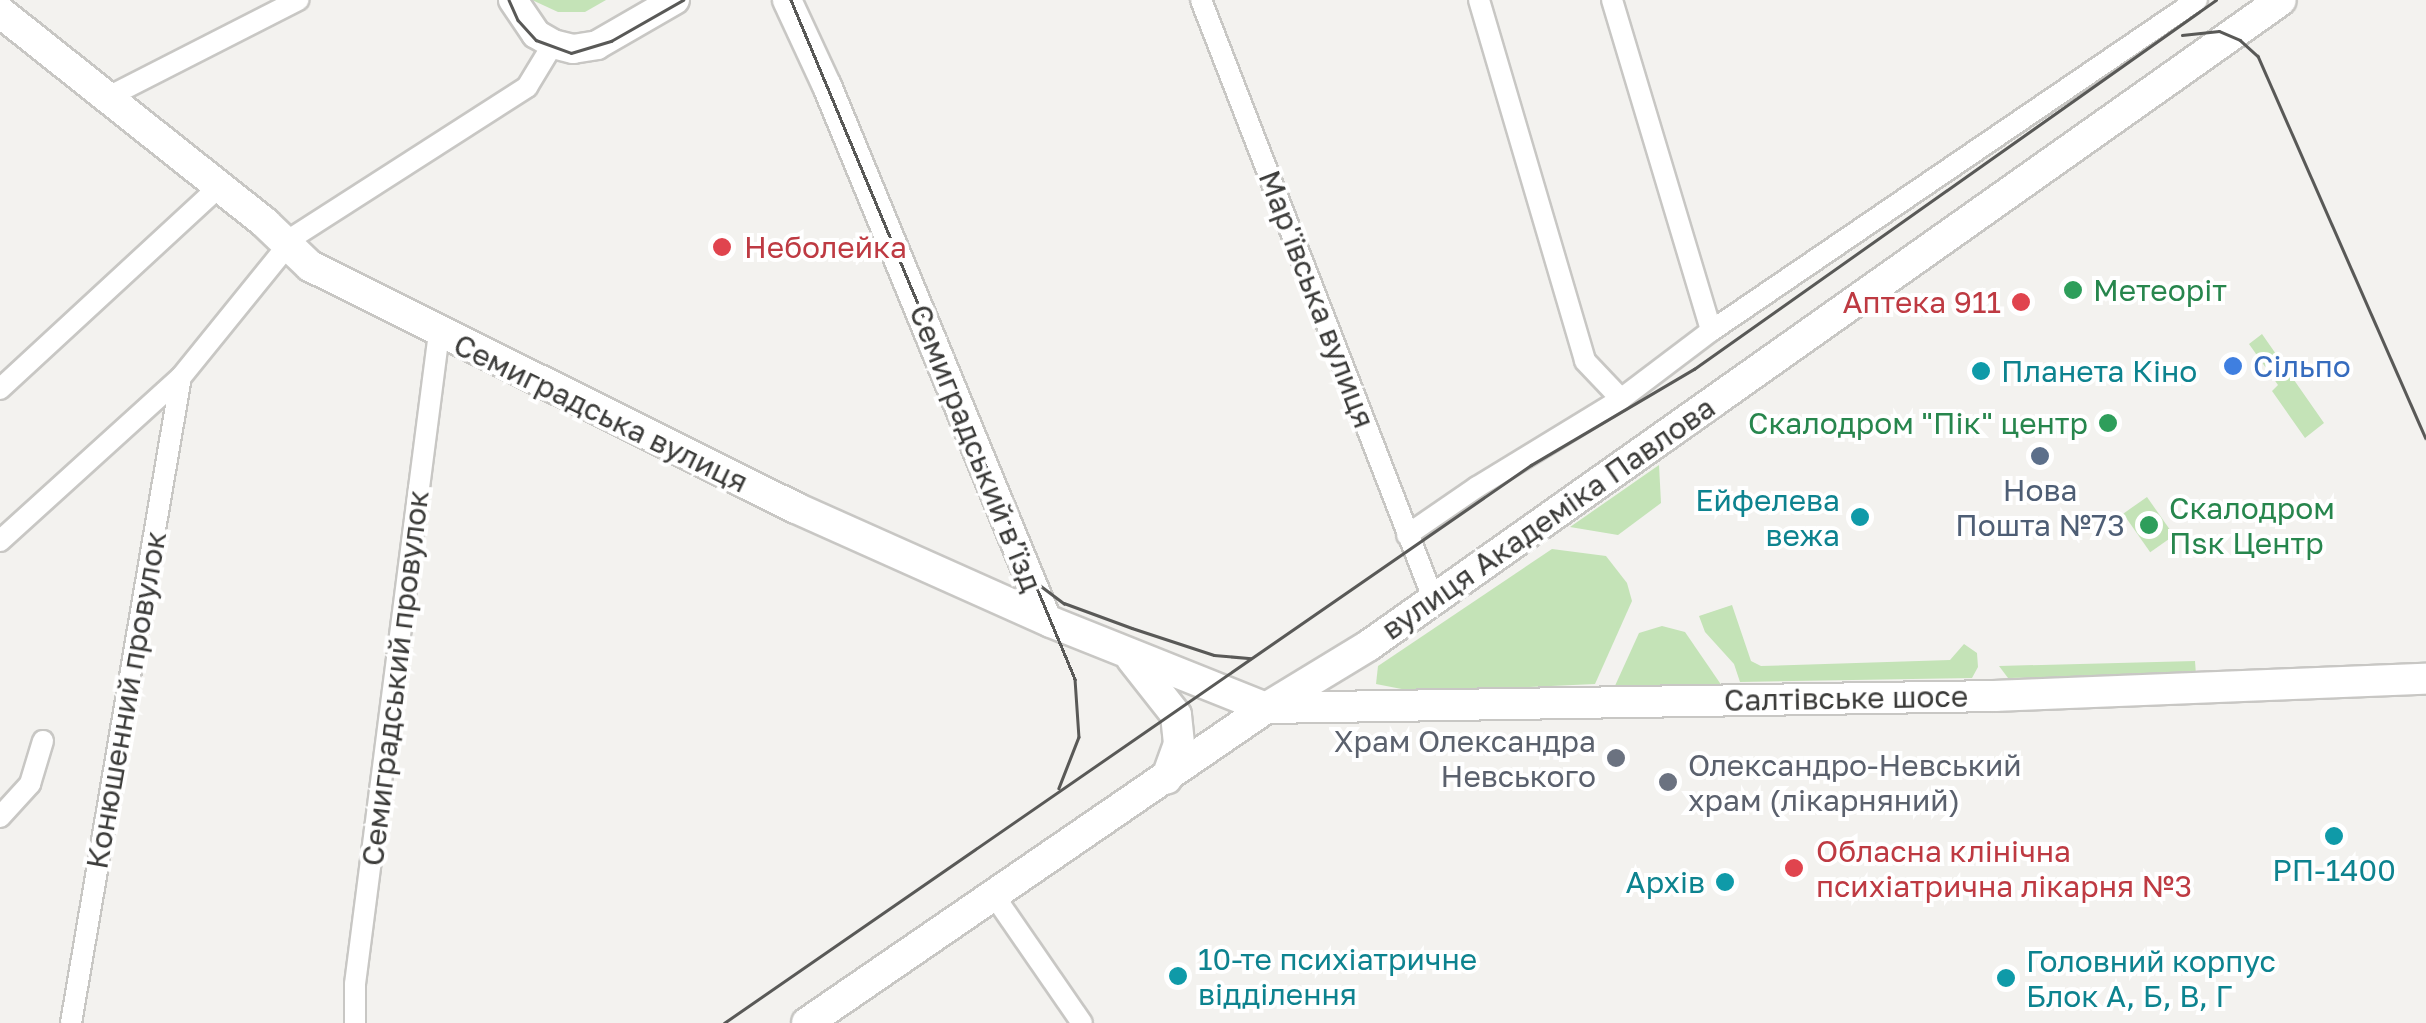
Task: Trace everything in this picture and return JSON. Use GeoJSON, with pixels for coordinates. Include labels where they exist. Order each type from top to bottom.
{"type":"FeatureCollection","features":[{"type":"Feature","properties":{"kind":"main road"},"geometry":{"type":"LineString","coordinates":[[513,0],[520,16],[552,44],[573,48],[597,45],[676,0]]}},
{"type":"Feature","properties":{"kind":"main road","name":"Семиградський в’їзд"},"geometry":{"type":"LineString","coordinates":[[787,0],[827,86],[1048,620]]}},
{"type":"Feature","properties":{"kind":"main road","name":"вулиця Академіка Павлова"},"geometry":{"type":"LineString","coordinates":[[807,1023],[1266,708],[1368,646],[2281,0]]}},
{"type":"Feature","properties":{"kind":"main road","name":"Семиградська вулиця"},"geometry":{"type":"LineString","coordinates":[[0,12],[266,224],[310,266],[796,508],[1048,620],[1266,708]]}},
{"type":"Feature","properties":{"kind":"main road"},"geometry":{"type":"LineString","coordinates":[[1368,646],[1357,670],[1360,686],[1371,697],[1393,705]]}},
{"type":"Feature","properties":{"kind":"main road"},"geometry":{"type":"LineString","coordinates":[[1126,653],[1176,715],[1179,744],[1166,779]]}},
{"type":"Feature","properties":{"kind":"main road","name":"Салтівське шосе"},"geometry":{"type":"LineString","coordinates":[[1266,708],[1996,696],[2426,680]]}},
{"type":"Feature","properties":{"kind":"street"},"geometry":{"type":"LineString","coordinates":[[106,98],[298,0]]}},
{"type":"Feature","properties":{"kind":"street","name":"Мар'ївська вулиця"},"geometry":{"type":"LineString","coordinates":[[1202,0],[1434,598]]}},
{"type":"Feature","properties":{"kind":"street"},"geometry":{"type":"LineString","coordinates":[[1479,0],[1586,361],[1622,400]]}},
{"type":"Feature","properties":{"kind":"street"},"geometry":{"type":"LineString","coordinates":[[1612,0],[1710,331]]}},
{"type":"Feature","properties":{"kind":"street","name":"вулиця Академіка Павлова"},"geometry":{"type":"LineString","coordinates":[[1407,535],[1477,487],[1622,400],[1710,331],[2197,0]]}},
{"type":"Feature","properties":{"kind":"street"},"geometry":{"type":"LineString","coordinates":[[0,541],[181,378],[285,246],[302,230],[527,87],[552,44]]}},
{"type":"Feature","properties":{"kind":"street"},"geometry":{"type":"LineString","coordinates":[[0,389],[218,187]]}},
{"type":"Feature","properties":{"kind":"street","name":"Семиградський провулок"},"geometry":{"type":"LineString","coordinates":[[355,1023],[357,968],[439,333]]}},
{"type":"Feature","properties":{"kind":"street","name":"Конюшенний провулок"},"geometry":{"type":"LineString","coordinates":[[70,1023],[181,378]]}},
{"type":"Feature","properties":{"kind":"street"},"geometry":{"type":"LineString","coordinates":[[0,817],[30,784],[43,741]]}},
{"type":"Feature","properties":{"kind":"street"},"geometry":{"type":"LineString","coordinates":[[994,898],[1082,1023]]}},
{"type":"Feature","properties":{"kind":"green space"},"geometry":{"type":"Polygon","coordinates":[[[532,0],[606,0],[585,12],[558,12],[532,0]]]}},
{"type":"Feature","properties":{"kind":"green space"},"geometry":{"type":"Polygon","coordinates":[[[2262,334],[2324,423],[2305,438],[2272,391],[2278,385],[2249,344],[2262,334]]]}},
{"type":"Feature","properties":{"kind":"green space"},"geometry":{"type":"Polygon","coordinates":[[[1659,465],[1661,503],[1618,535],[1570,527],[1659,465]]]}},
{"type":"Feature","properties":{"kind":"green space","name":"Скалодром Пsк Центр"},"geometry":{"type":"Polygon","coordinates":[[[2147,497],[2174,536],[2150,552],[2123,514],[2147,497]]]}},
{"type":"Feature","properties":{"kind":"green space"},"geometry":{"type":"Polygon","coordinates":[[[1552,549],[1606,556],[1627,583],[1632,601],[1595,684],[1417,692],[1376,684],[1378,666],[1552,549]]]}},
{"type":"Feature","properties":{"kind":"green space"},"geometry":{"type":"Polygon","coordinates":[[[1732,605],[1751,661],[1761,666],[1950,660],[1964,644],[1977,653],[1978,667],[1972,678],[1740,682],[1734,664],[1705,632],[1699,616],[1732,605]]]}},
{"type":"Feature","properties":{"kind":"green space"},"geometry":{"type":"Polygon","coordinates":[[[1662,626],[1685,632],[1722,686],[1614,688],[1639,633],[1662,626]]]}},
{"type":"Feature","properties":{"kind":"green space"},"geometry":{"type":"Polygon","coordinates":[[[2195,661],[2196,675],[2008,678],[1999,666],[2195,661]]]}},
{"type":"Feature","properties":{"kind":"tram line"},"geometry":{"type":"LineString","coordinates":[[509,0],[518,20],[536,40],[571,53],[611,41],[683,0]]}},
{"type":"Feature","properties":{"kind":"tram line"},"geometry":{"type":"LineString","coordinates":[[791,0],[1075,679],[1079,737],[1059,788]]}},
{"type":"Feature","properties":{"kind":"tram line"},"geometry":{"type":"LineString","coordinates":[[724,1023],[1531,465],[1694,369],[2216,0]]}},
{"type":"Feature","properties":{"kind":"tram line"},"geometry":{"type":"LineString","coordinates":[[2182,35],[2219,31],[2240,40],[2258,56],[2426,438]]}},
{"type":"Feature","properties":{"kind":"tram line"},"geometry":{"type":"LineString","coordinates":[[1037,583],[1064,603],[1132,628],[1214,655],[1251,658]]}},
{"type":"Feature","properties":{"kind":"place","name":"Неболейка"},"geometry":{"type":"Point","coordinates":[722,247]}},
{"type":"Feature","properties":{"kind":"place","name":"Метеоріт"},"geometry":{"type":"Point","coordinates":[2073,290]}},
{"type":"Feature","properties":{"kind":"place","name":"Аптека 911"},"geometry":{"type":"Point","coordinates":[2021,302]}},
{"type":"Feature","properties":{"kind":"place","name":"Сільпо"},"geometry":{"type":"Point","coordinates":[2233,366]}},
{"type":"Feature","properties":{"kind":"place","name":"Планета Кіно"},"geometry":{"type":"Point","coordinates":[1981,371]}},
{"type":"Feature","properties":{"kind":"place","name":"Скалодром \"Пік\" центр"},"geometry":{"type":"Point","coordinates":[2108,423]}},
{"type":"Feature","properties":{"kind":"place","name":"Нова Пошта №73"},"geometry":{"type":"Point","coordinates":[2040,456]}},
{"type":"Feature","properties":{"kind":"place","name":"Ейфелева вежа"},"geometry":{"type":"Point","coordinates":[1860,517]}},
{"type":"Feature","properties":{"kind":"place","name":"Скалодром Пsк Центр"},"geometry":{"type":"Point","coordinates":[2149,525]}},
{"type":"Feature","properties":{"kind":"place","name":"Храм Олександра Невського"},"geometry":{"type":"Point","coordinates":[1616,758]}},
{"type":"Feature","properties":{"kind":"place","name":"Олександро-Невський храм (лікарняний)"},"geometry":{"type":"Point","coordinates":[1668,782]}},
{"type":"Feature","properties":{"kind":"place","name":"РП-1400"},"geometry":{"type":"Point","coordinates":[2334,836]}},
{"type":"Feature","properties":{"kind":"place","name":"Обласна клінічна психіатрична лікарня №3"},"geometry":{"type":"Point","coordinates":[1794,868]}},
{"type":"Feature","properties":{"kind":"place","name":"Архів"},"geometry":{"type":"Point","coordinates":[1725,882]}},
{"type":"Feature","properties":{"kind":"place","name":"10-те психіатричне відділення"},"geometry":{"type":"Point","coordinates":[1178,976]}},
{"type":"Feature","properties":{"kind":"place","name":"Головний корпус Блок А, Б, В, Г"},"geometry":{"type":"Point","coordinates":[2006,978]}}]}
